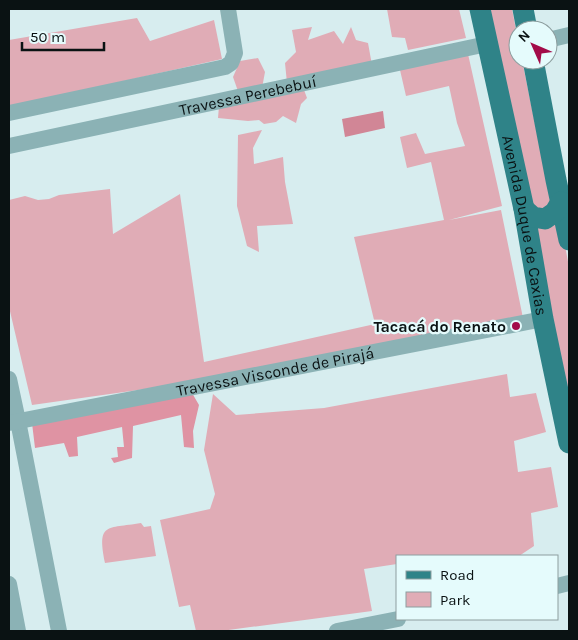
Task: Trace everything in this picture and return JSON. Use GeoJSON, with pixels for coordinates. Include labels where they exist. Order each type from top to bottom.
{"type":"FeatureCollection","features":[{"type":"Feature","properties":{"kind":"main road","name":"Avenida Duque de Caxias"},"geometry":{"type":"LineString","coordinates":[[480,9],[524,209],[543,319],[569,443]]}},
{"type":"Feature","properties":{"kind":"main road"},"geometry":{"type":"LineString","coordinates":[[535,70],[562,178],[561,202],[569,240]]}},
{"type":"Feature","properties":{"kind":"main road"},"geometry":{"type":"LineString","coordinates":[[524,209],[533,217],[545,219],[555,212],[561,202]]}},
{"type":"Feature","properties":{"kind":"street"},"geometry":{"type":"LineString","coordinates":[[9,113],[225,67],[231,62],[235,53],[228,9]]}},
{"type":"Feature","properties":{"kind":"street","name":"Travessa Perebebuí"},"geometry":{"type":"LineString","coordinates":[[9,146],[487,44]]}},
{"type":"Feature","properties":{"kind":"street","name":"Travessa Visconde de Pirajá"},"geometry":{"type":"LineString","coordinates":[[14,422],[543,319]]}},
{"type":"Feature","properties":{"kind":"street"},"geometry":{"type":"LineString","coordinates":[[9,379],[14,422],[59,631]]}},
{"type":"Feature","properties":{"kind":"street"},"geometry":{"type":"LineString","coordinates":[[9,584],[18,631]]}},
{"type":"Feature","properties":{"kind":"street"},"geometry":{"type":"LineString","coordinates":[[337,631],[396,619]]}},
{"type":"Feature","properties":{"kind":"green space"},"geometry":{"type":"Polygon","coordinates":[[[387,9],[459,9],[466,38],[408,50],[405,38],[392,37],[387,9]]]}},
{"type":"Feature","properties":{"kind":"green space"},"geometry":{"type":"Polygon","coordinates":[[[485,9],[512,9],[514,20],[508,20],[508,70],[524,70],[552,207],[547,212],[530,206],[485,9]]]}},
{"type":"Feature","properties":{"kind":"green space"},"geometry":{"type":"Polygon","coordinates":[[[137,18],[150,41],[214,20],[222,59],[9,107],[9,40],[137,18]]]}},
{"type":"Feature","properties":{"kind":"green space"},"geometry":{"type":"Polygon","coordinates":[[[312,27],[308,40],[334,31],[343,44],[351,27],[356,40],[368,43],[372,65],[287,83],[285,63],[296,52],[292,30],[312,27]]]}},
{"type":"Feature","properties":{"kind":"green space"},"geometry":{"type":"Polygon","coordinates":[[[468,54],[502,206],[449,220],[501,210],[523,318],[202,381],[32,405],[9,307],[9,200],[25,196],[38,200],[49,199],[59,195],[110,189],[113,234],[180,194],[204,362],[375,324],[354,237],[444,220],[431,162],[407,168],[400,137],[416,133],[425,154],[465,146],[457,123],[449,86],[406,96],[400,70],[468,54]]]}},
{"type":"Feature","properties":{"kind":"green space"},"geometry":{"type":"Polygon","coordinates":[[[258,58],[265,72],[262,88],[239,94],[233,77],[240,61],[258,58]]]}},
{"type":"Feature","properties":{"kind":"green space"},"geometry":{"type":"Polygon","coordinates":[[[304,90],[307,98],[301,104],[296,123],[283,116],[276,122],[264,124],[259,120],[248,121],[218,118],[219,106],[304,90]]]}},
{"type":"Feature","properties":{"kind":"green space"},"geometry":{"type":"Polygon","coordinates":[[[262,130],[253,148],[254,164],[283,157],[285,182],[293,224],[257,226],[259,252],[247,246],[237,206],[238,135],[262,130]]]}},
{"type":"Feature","properties":{"kind":"green space"},"geometry":{"type":"Polygon","coordinates":[[[559,213],[569,267],[569,416],[531,220],[559,213]]]}},
{"type":"Feature","properties":{"kind":"green space"},"geometry":{"type":"Polygon","coordinates":[[[507,374],[510,397],[536,393],[546,432],[514,441],[518,472],[551,467],[558,507],[531,513],[534,546],[520,555],[396,555],[396,564],[364,569],[372,611],[221,631],[196,631],[190,605],[179,607],[160,520],[210,509],[215,494],[204,450],[213,394],[236,415],[324,408],[507,374]]]}},
{"type":"Feature","properties":{"kind":"green space"},"geometry":{"type":"Polygon","coordinates":[[[141,523],[144,527],[151,526],[156,556],[105,563],[102,540],[107,530],[112,527],[141,523]]]}},
{"type":"Feature","properties":{"kind":"shaded area"},"geometry":{"type":"Polygon","coordinates":[[[383,111],[385,128],[345,137],[342,119],[383,111]]]}},
{"type":"Feature","properties":{"kind":"shaded area"},"geometry":{"type":"Polygon","coordinates":[[[192,393],[199,405],[193,431],[194,448],[184,447],[181,415],[133,426],[132,458],[114,463],[111,458],[118,457],[117,447],[124,447],[122,427],[77,437],[78,456],[69,457],[64,443],[35,448],[32,423],[192,393]]]}},
{"type":"Feature","properties":{"kind":"place","name":"Tacacá do Renato"},"geometry":{"type":"Point","coordinates":[516,326]}}]}
